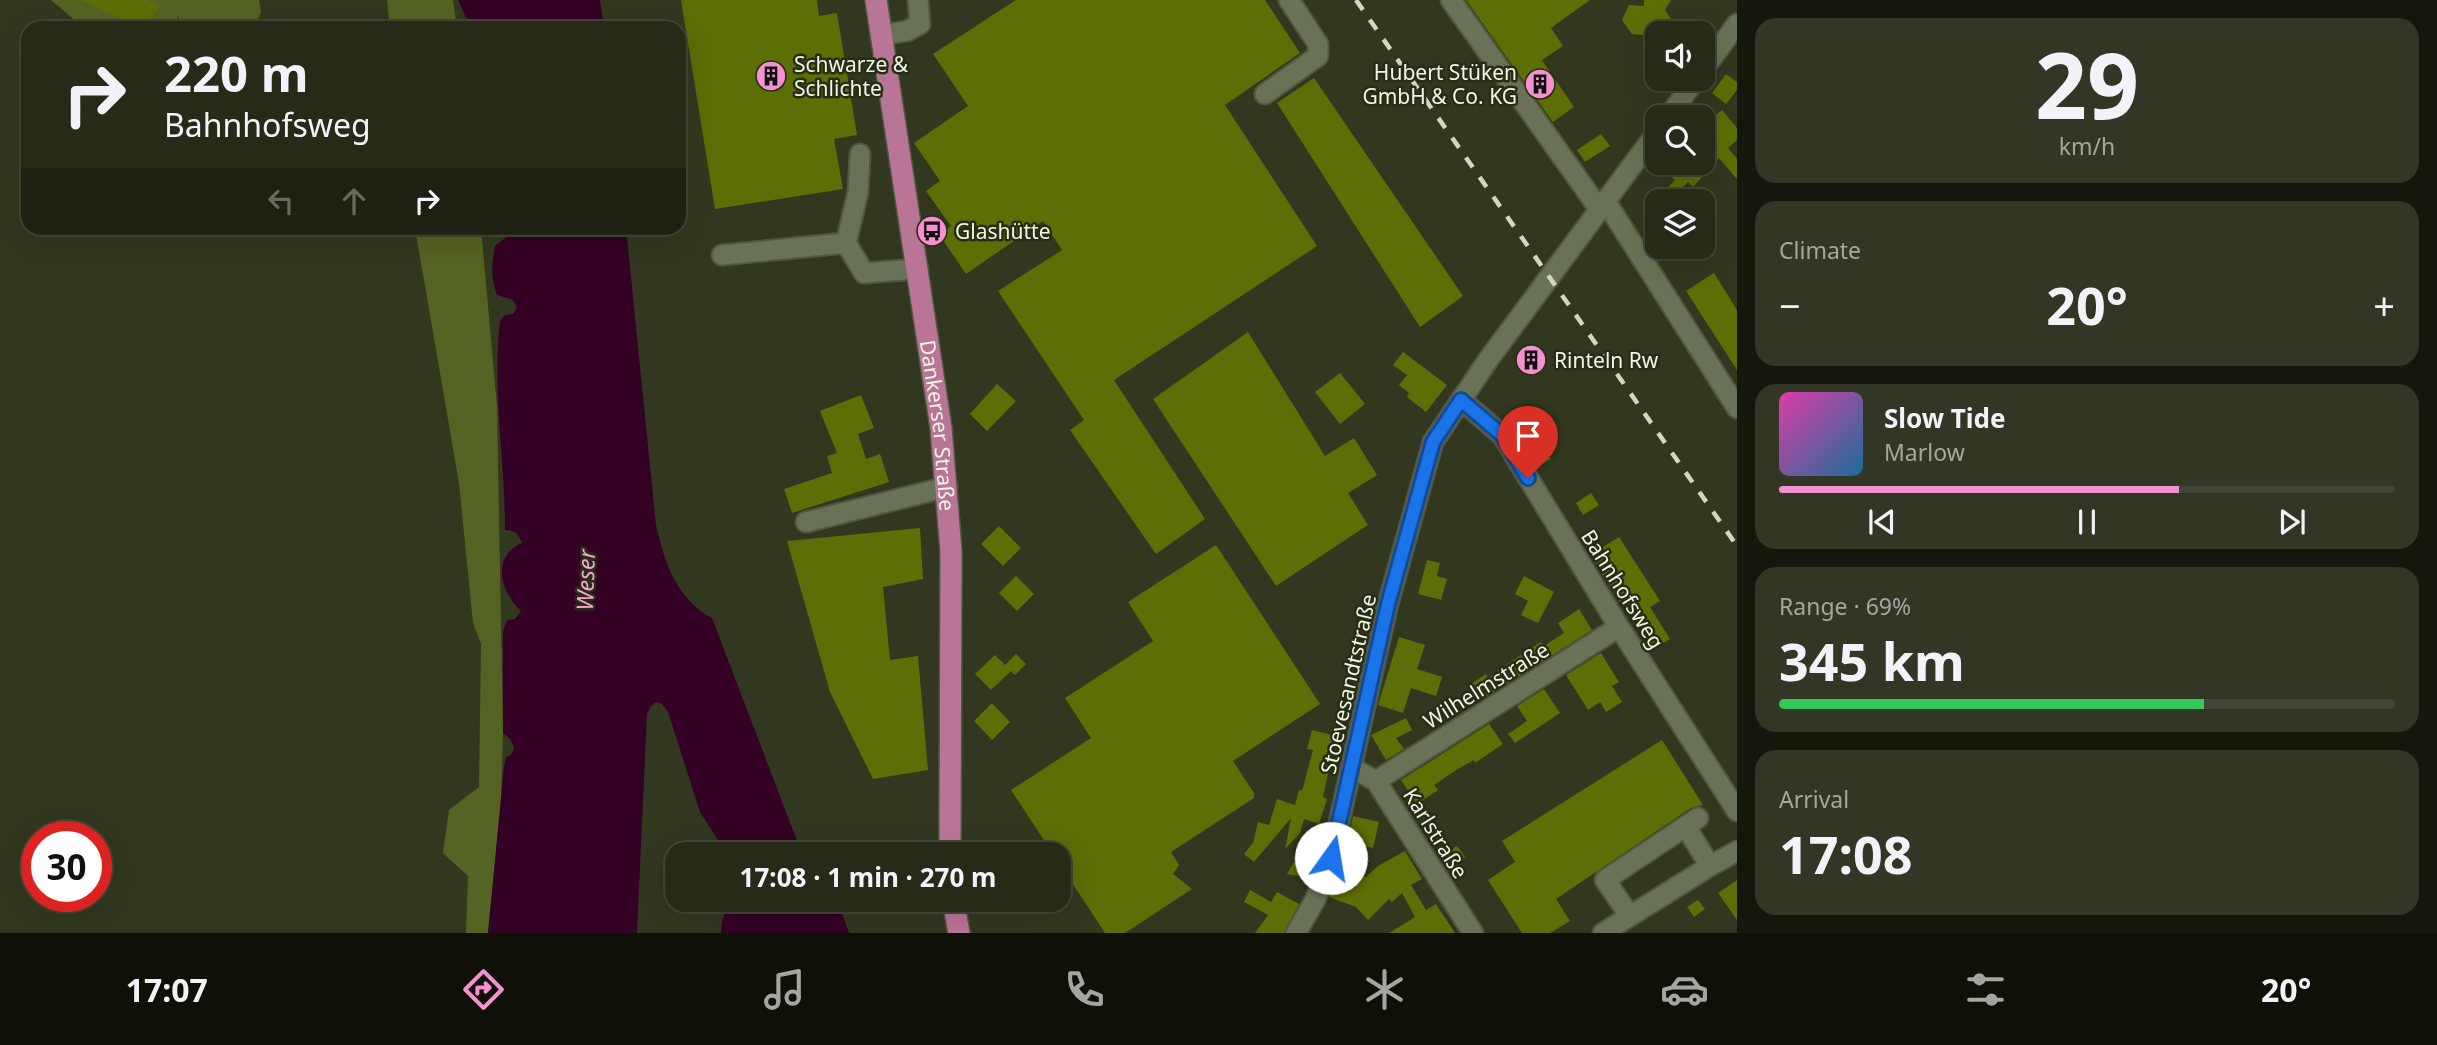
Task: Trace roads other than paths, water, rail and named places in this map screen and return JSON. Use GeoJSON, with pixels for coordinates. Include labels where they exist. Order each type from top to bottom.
{"type":"FeatureCollection","features":[{"type":"Feature","properties":{"kind":"main road","name":"Dankerser Straße"},"geometry":{"type":"LineString","coordinates":[[876,0],[942,428],[951,551],[950,842]]}},
{"type":"Feature","properties":{"kind":"main road"},"geometry":{"type":"LineString","coordinates":[[955,912],[959,933]]}},
{"type":"Feature","properties":{"kind":"street"},"geometry":{"type":"LineString","coordinates":[[881,35],[907,31],[920,24],[918,0]]}},
{"type":"Feature","properties":{"kind":"street"},"geometry":{"type":"LineString","coordinates":[[1265,94],[1318,55],[1318,44],[1289,0]]}},
{"type":"Feature","properties":{"kind":"street"},"geometry":{"type":"LineString","coordinates":[[1451,0],[1603,206],[1737,408]]}},
{"type":"Feature","properties":{"kind":"street"},"geometry":{"type":"LineString","coordinates":[[1715,54],[1737,24]]}},
{"type":"Feature","properties":{"kind":"street","name":"Stoevesandtstraße"},"geometry":{"type":"LineString","coordinates":[[1296,933],[1315,901],[1331,858],[1388,604],[1433,442],[1645,148]]}},
{"type":"Feature","properties":{"kind":"street"},"geometry":{"type":"LineString","coordinates":[[860,154],[858,192],[846,243],[864,273],[918,269]]}},
{"type":"Feature","properties":{"kind":"street"},"geometry":{"type":"LineString","coordinates":[[722,255],[846,243]]}},
{"type":"Feature","properties":{"kind":"street","name":"Bahnhofsweg"},"geometry":{"type":"LineString","coordinates":[[1461,400],[1502,435],[1737,811]]}},
{"type":"Feature","properties":{"kind":"street"},"geometry":{"type":"LineString","coordinates":[[806,522],[947,487]]}},
{"type":"Feature","properties":{"kind":"street","name":"Wilhelmstraße"},"geometry":{"type":"LineString","coordinates":[[1376,781],[1619,626]]}},
{"type":"Feature","properties":{"kind":"street","name":"Karlstraße"},"geometry":{"type":"LineString","coordinates":[[1352,768],[1376,781],[1473,933]]}},
{"type":"Feature","properties":{"kind":"street"},"geometry":{"type":"LineString","coordinates":[[1630,916],[1605,880],[1692,822],[1710,866]]}},
{"type":"Feature","properties":{"kind":"street"},"geometry":{"type":"LineString","coordinates":[[1603,933],[1737,851]]}},
{"type":"Feature","properties":{"kind":"water"},"geometry":{"type":"Polygon","coordinates":[[[458,0],[600,0],[603,21],[476,21],[466,18],[458,0]]]}},
{"type":"Feature","properties":{"kind":"water","name":"Weser"},"geometry":{"type":"Polygon","coordinates":[[[509,235],[627,235],[659,539],[668,566],[681,590],[690,601],[712,618],[797,842],[719,842],[700,812],[668,712],[662,704],[656,702],[647,714],[637,933],[488,933],[504,767],[506,758],[512,754],[514,747],[503,733],[503,632],[507,620],[515,619],[521,611],[508,594],[502,575],[506,556],[522,543],[516,533],[505,530],[497,373],[500,321],[505,315],[513,314],[517,307],[513,300],[497,295],[493,283],[495,246],[509,235]]]}},
{"type":"Feature","properties":{"kind":"water"},"geometry":{"type":"Polygon","coordinates":[[[725,912],[841,912],[849,933],[721,933],[725,912]]]}},
{"type":"Feature","properties":{"kind":"railway"},"geometry":{"type":"LineString","coordinates":[[1356,0],[1737,546]]}},
{"type":"Feature","properties":{"kind":"place","name":"Schwarze & Schlichte"},"geometry":{"type":"Point","coordinates":[771,76]}},
{"type":"Feature","properties":{"kind":"place","name":"Hubert Stüken GmbH & Co. KG"},"geometry":{"type":"Point","coordinates":[1540,84]}},
{"type":"Feature","properties":{"kind":"place","name":"Glashütte"},"geometry":{"type":"Point","coordinates":[932,231]}},
{"type":"Feature","properties":{"kind":"place","name":"Rinteln Rw"},"geometry":{"type":"Point","coordinates":[1531,360]}}]}
